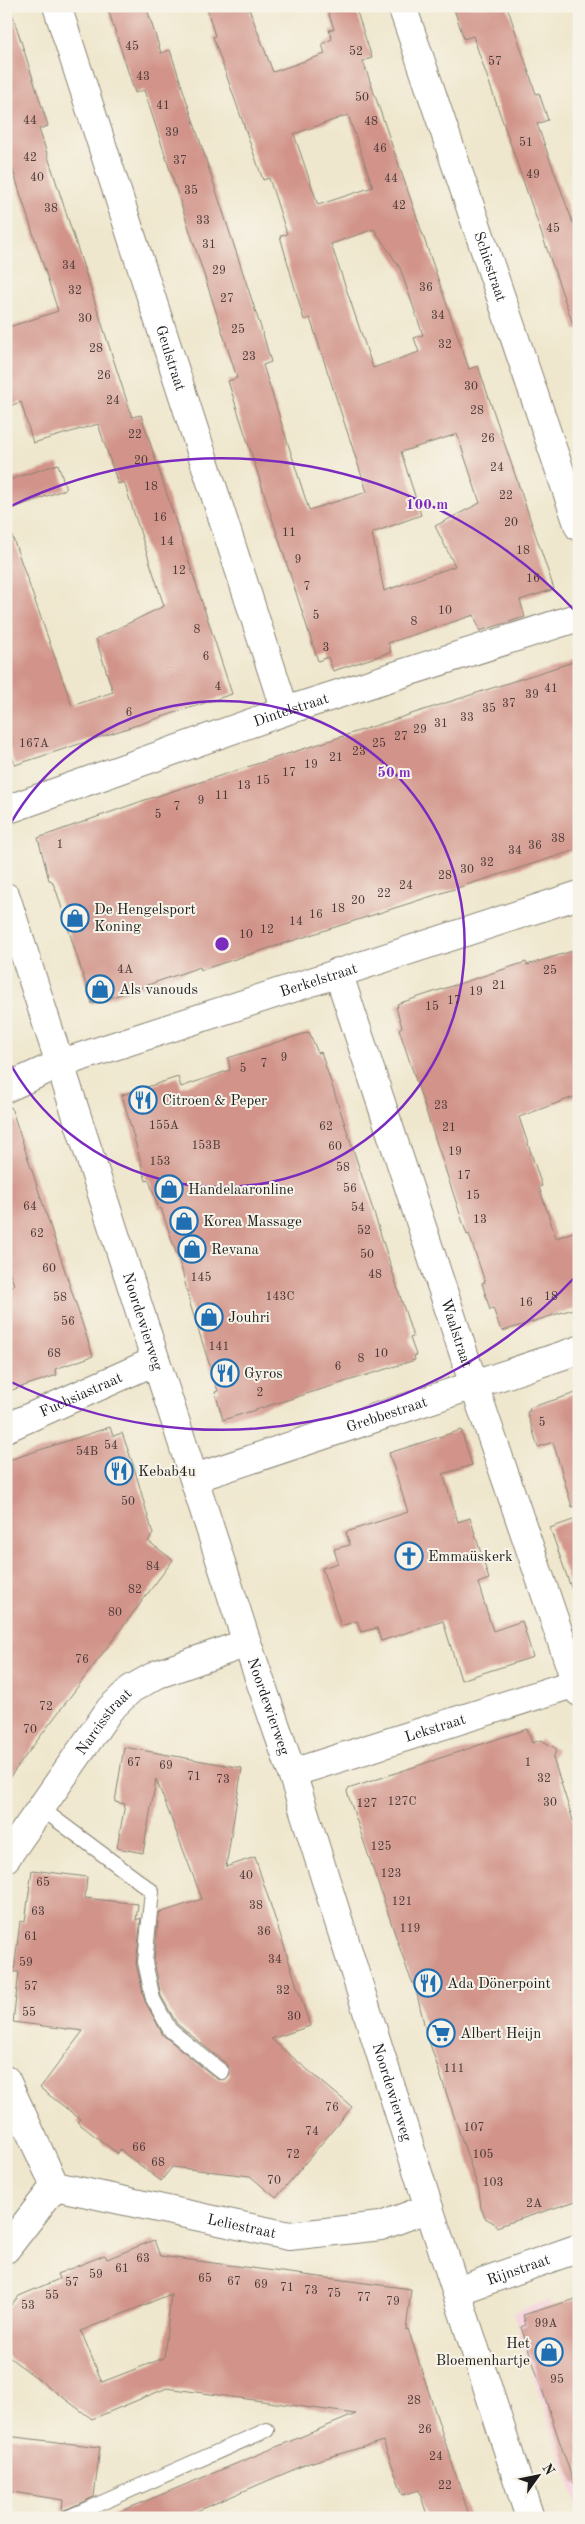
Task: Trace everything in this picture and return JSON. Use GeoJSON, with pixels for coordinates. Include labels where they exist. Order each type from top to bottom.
{"type":"FeatureCollection","features":[{"type":"Feature","properties":{"kind":"street","name":"Geulstraat"},"geometry":{"type":"LineString","coordinates":[[57,6],[285,711]]}},
{"type":"Feature","properties":{"kind":"street","name":"Schiestraat"},"geometry":{"type":"LineString","coordinates":[[402,6],[579,527]]}},
{"type":"Feature","properties":{"kind":"street","name":"Dintelstraat"},"geometry":{"type":"LineString","coordinates":[[6,810],[285,711],[579,617]]}},
{"type":"Feature","properties":{"kind":"street","name":"Berkelstraat"},"geometry":{"type":"LineString","coordinates":[[6,1088],[59,1064],[579,895]]}},
{"type":"Feature","properties":{"kind":"street","name":"Noordewierweg"},"geometry":{"type":"LineString","coordinates":[[6,897],[155,1361],[292,1774],[428,2208],[457,2291],[530,2518]]}},
{"type":"Feature","properties":{"kind":"street","name":"Waalstraat"},"geometry":{"type":"LineString","coordinates":[[338,972],[474,1386],[578,1686]]}},
{"type":"Feature","properties":{"kind":"street","name":"Grebbestraat"},"geometry":{"type":"LineString","coordinates":[[195,1478],[579,1350]]}},
{"type":"Feature","properties":{"kind":"street","name":"Fuchsiastraat"},"geometry":{"type":"LineString","coordinates":[[6,1428],[155,1361]]}},
{"type":"Feature","properties":{"kind":"street","name":"Narcisstraat"},"geometry":{"type":"LineString","coordinates":[[6,1858],[110,1709],[131,1689],[158,1674],[247,1643]]}},
{"type":"Feature","properties":{"kind":"street","name":"Lekstraat"},"geometry":{"type":"LineString","coordinates":[[292,1774],[578,1686]]}},
{"type":"Feature","properties":{"kind":"street"},"geometry":{"type":"LineString","coordinates":[[6,2080],[55,2186],[6,2249]]}},
{"type":"Feature","properties":{"kind":"street","name":"Leliestraat"},"geometry":{"type":"LineString","coordinates":[[55,2186],[288,2236],[381,2226],[428,2208]]}},
{"type":"Feature","properties":{"kind":"street","name":"Rijnstraat"},"geometry":{"type":"LineString","coordinates":[[457,2291],[579,2248]]}},
{"type":"Feature","properties":{"kind":"lane"},"geometry":{"type":"LineString","coordinates":[[42,1809],[152,1892],[145,1962],[152,1999],[170,2030],[222,2072]]}},
{"type":"Feature","properties":{"kind":"lane"},"geometry":{"type":"LineString","coordinates":[[67,2518],[267,2430]]}},
{"type":"Feature","properties":{"kind":"shaded area"},"geometry":{"type":"Polygon","coordinates":[[[549,2300],[579,2395],[579,2512],[513,2313],[549,2300]]]}},
{"type":"Feature","properties":{"kind":"building"},"geometry":{"type":"Polygon","coordinates":[[[107,6],[146,6],[161,53],[170,50],[263,334],[271,362],[263,365],[309,510],[367,492],[310,318],[304,320],[280,236],[287,234],[269,178],[263,180],[213,37],[215,36],[206,6],[248,6],[273,72],[325,54],[322,44],[332,39],[329,30],[334,29],[326,6],[355,6],[372,58],[363,61],[469,369],[478,366],[554,589],[520,600],[525,617],[480,631],[474,615],[388,643],[391,652],[333,671],[328,657],[318,661],[228,381],[237,378],[209,290],[144,90],[135,93],[107,6]],[[348,115],[294,134],[318,205],[373,187],[348,115]],[[374,229],[331,244],[373,368],[419,352],[414,338],[423,335],[400,268],[374,229]],[[457,434],[401,452],[421,515],[372,533],[384,591],[455,566],[435,526],[480,503],[457,434]]]}},
{"type":"Feature","properties":{"kind":"building"},"geometry":{"type":"Polygon","coordinates":[[[453,6],[507,6],[536,94],[539,93],[548,120],[537,124],[573,223],[579,221],[579,330],[575,330],[473,36],[464,39],[453,6]]]}},
{"type":"Feature","properties":{"kind":"building"},"geometry":{"type":"Polygon","coordinates":[[[12,13],[48,126],[39,129],[132,417],[141,415],[232,694],[15,765],[6,740],[6,530],[10,530],[72,706],[113,692],[96,639],[164,606],[124,482],[118,484],[98,424],[33,443],[21,402],[6,407],[6,328],[58,311],[6,149],[6,14],[12,13]]]}},
{"type":"Feature","properties":{"kind":"building"},"geometry":{"type":"Polygon","coordinates":[[[58,464],[66,489],[6,511],[6,481],[58,464]]]}},
{"type":"Feature","properties":{"kind":"building"},"geometry":{"type":"Polygon","coordinates":[[[579,660],[579,849],[201,970],[200,967],[92,1004],[57,893],[52,881],[49,880],[38,838],[145,800],[579,660]]]}},
{"type":"Feature","properties":{"kind":"building"},"geometry":{"type":"Polygon","coordinates":[[[579,949],[579,1095],[519,1117],[542,1186],[539,1187],[556,1238],[579,1230],[579,1307],[503,1331],[500,1328],[493,1308],[490,1310],[482,1283],[485,1282],[469,1234],[467,1235],[399,1029],[402,1027],[396,1007],[398,1007],[397,1004],[526,962],[527,965],[579,949]]]}},
{"type":"Feature","properties":{"kind":"building"},"geometry":{"type":"Polygon","coordinates":[[[309,1032],[318,1053],[321,1052],[375,1216],[413,1337],[410,1338],[416,1355],[414,1356],[415,1360],[223,1420],[215,1392],[218,1391],[190,1304],[182,1270],[161,1208],[159,1209],[149,1180],[146,1181],[122,1095],[178,1077],[181,1087],[230,1070],[228,1058],[309,1032]]]}},
{"type":"Feature","properties":{"kind":"building"},"geometry":{"type":"Polygon","coordinates":[[[11,1107],[93,1356],[55,1369],[57,1375],[6,1392],[6,1288],[14,1285],[6,1262],[6,1108],[11,1107]]]}},
{"type":"Feature","properties":{"kind":"building"},"geometry":{"type":"Polygon","coordinates":[[[579,1392],[579,1506],[572,1507],[553,1442],[538,1447],[527,1412],[530,1411],[529,1408],[579,1392]]]}},
{"type":"Feature","properties":{"kind":"building"},"geometry":{"type":"Polygon","coordinates":[[[110,1427],[113,1436],[122,1433],[134,1467],[153,1534],[148,1541],[173,1560],[6,1782],[6,1461],[110,1427]]]}},
{"type":"Feature","properties":{"kind":"building","name":"Emmaüskerk"},"geometry":{"type":"Polygon","coordinates":[[[461,1430],[472,1465],[443,1474],[458,1522],[470,1518],[489,1579],[478,1583],[493,1631],[522,1621],[533,1657],[461,1680],[443,1621],[381,1641],[377,1628],[361,1632],[357,1621],[341,1626],[322,1568],[338,1563],[334,1549],[350,1545],[346,1532],[408,1512],[389,1453],[461,1430]]]}},
{"type":"Feature","properties":{"kind":"building"},"geometry":{"type":"Polygon","coordinates":[[[579,1518],[579,1598],[575,1599],[550,1528],[579,1518]]]}},
{"type":"Feature","properties":{"kind":"building"},"geometry":{"type":"Polygon","coordinates":[[[527,1729],[532,1743],[541,1740],[557,1749],[553,1758],[579,1839],[579,2200],[496,2227],[494,2223],[485,2218],[481,2208],[479,2191],[426,2032],[416,1990],[408,1972],[347,1792],[348,1789],[527,1729]]]}},
{"type":"Feature","properties":{"kind":"building"},"geometry":{"type":"Polygon","coordinates":[[[124,1747],[242,1768],[226,1867],[255,1857],[310,2026],[271,2039],[352,2107],[276,2198],[250,2176],[172,2167],[161,2181],[120,2150],[118,2154],[77,2122],[80,2119],[40,2088],[83,2031],[13,2022],[19,1972],[14,1972],[20,1921],[25,1922],[32,1870],[87,1877],[85,1898],[138,1904],[136,1920],[141,1918],[136,1964],[145,2001],[163,2035],[217,2079],[225,2080],[230,2074],[228,2065],[177,2024],[161,1996],[154,1961],[159,1913],[202,1899],[156,1779],[143,1853],[117,1848],[125,1804],[115,1802],[124,1747]]]}},
{"type":"Feature","properties":{"kind":"building"},"geometry":{"type":"Polygon","coordinates":[[[154,2240],[160,2256],[411,2289],[406,2330],[408,2329],[470,2518],[428,2518],[419,2490],[403,2495],[383,2441],[309,2463],[181,2518],[105,2518],[356,2414],[167,2388],[92,2419],[6,2355],[6,2311],[19,2296],[59,2279],[57,2274],[105,2255],[107,2259],[154,2240]],[[171,2294],[81,2331],[102,2382],[164,2358],[171,2294]]]}},
{"type":"Feature","properties":{"kind":"building"},"geometry":{"type":"Polygon","coordinates":[[[579,2298],[579,2483],[574,2484],[521,2327],[526,2325],[523,2315],[579,2298]]]}},
{"type":"Feature","properties":{"kind":"building"},"geometry":{"type":"Polygon","coordinates":[[[6,2436],[100,2447],[94,2497],[62,2511],[63,2500],[6,2491],[6,2436]]]}},
{"type":"Feature","properties":{"kind":"place","name":"De Hengelsport Koning"},"geometry":{"type":"Point","coordinates":[75,918]}},
{"type":"Feature","properties":{"kind":"place","name":"Als vanouds"},"geometry":{"type":"Point","coordinates":[100,989]}},
{"type":"Feature","properties":{"kind":"place","name":"Citroen & Peper"},"geometry":{"type":"Point","coordinates":[143,1100]}},
{"type":"Feature","properties":{"kind":"place","name":"Handelaaronline"},"geometry":{"type":"Point","coordinates":[169,1189]}},
{"type":"Feature","properties":{"kind":"place","name":"Korea Massage"},"geometry":{"type":"Point","coordinates":[184,1221]}},
{"type":"Feature","properties":{"kind":"place","name":"Revana"},"geometry":{"type":"Point","coordinates":[192,1249]}},
{"type":"Feature","properties":{"kind":"place","name":"Jouhri"},"geometry":{"type":"Point","coordinates":[209,1317]}},
{"type":"Feature","properties":{"kind":"place","name":"Gyros"},"geometry":{"type":"Point","coordinates":[225,1373]}},
{"type":"Feature","properties":{"kind":"place","name":"Kebab4u"},"geometry":{"type":"Point","coordinates":[119,1471]}},
{"type":"Feature","properties":{"kind":"place","name":"Emmaüskerk"},"geometry":{"type":"Point","coordinates":[409,1556]}},
{"type":"Feature","properties":{"kind":"place","name":"Ada Dönerpoint"},"geometry":{"type":"Point","coordinates":[428,1983]}},
{"type":"Feature","properties":{"kind":"place","name":"Albert Heijn"},"geometry":{"type":"Point","coordinates":[441,2033]}},
{"type":"Feature","properties":{"kind":"place","name":"Het Bloemenhartje"},"geometry":{"type":"Point","coordinates":[549,2352]}}]}
